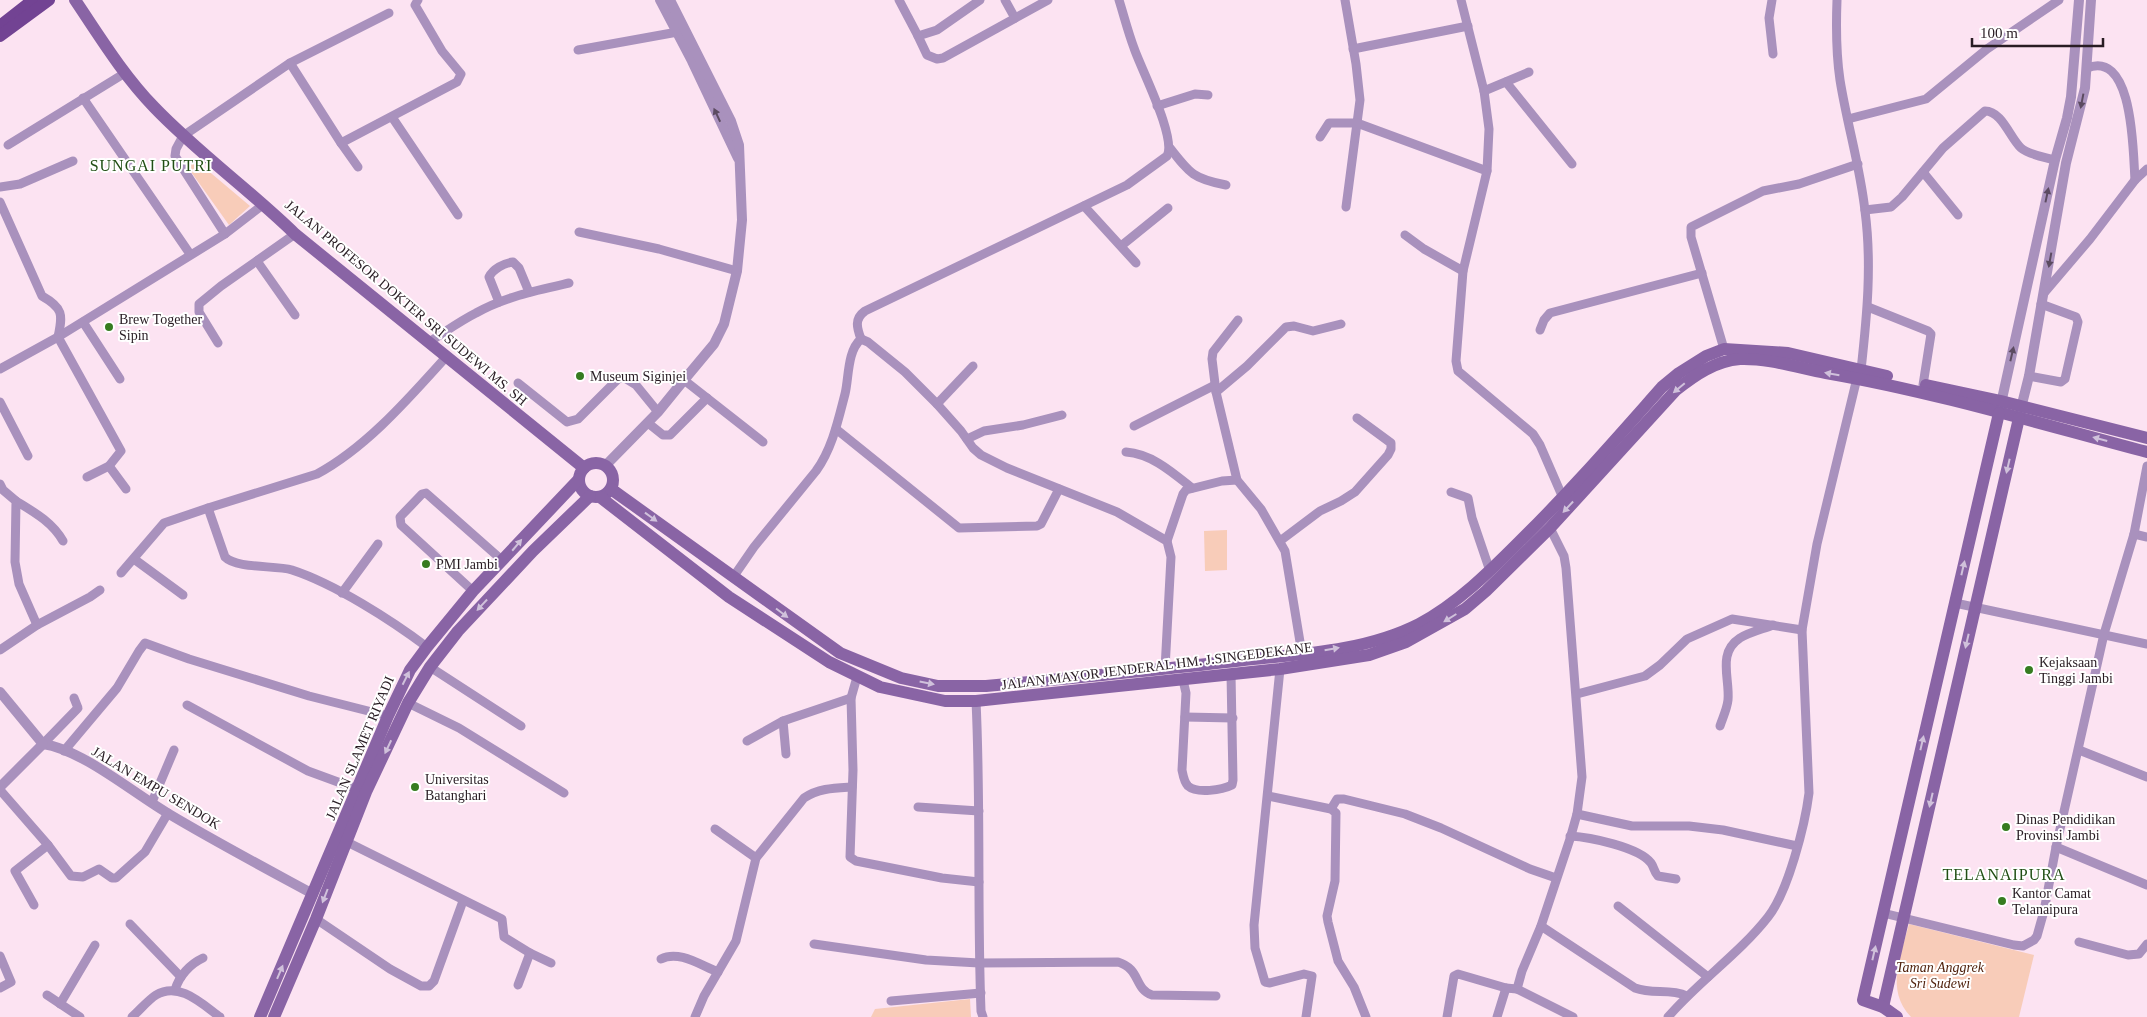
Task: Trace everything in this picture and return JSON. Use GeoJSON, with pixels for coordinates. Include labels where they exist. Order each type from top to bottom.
{"type":"FeatureCollection","features":[{"type":"Feature","properties":{"kind":"main road"},"geometry":{"type":"LineString","coordinates":[[0,26],[33,0]]}},
{"type":"Feature","properties":{"kind":"main road"},"geometry":{"type":"LineString","coordinates":[[0,36],[50,0]]}},
{"type":"Feature","properties":{"kind":"main road","name":"JALAN PROFESOR DOKTER SRI SUDEWI MS. SH"},"geometry":{"type":"LineString","coordinates":[[75,0],[124,74],[182,136],[264,204],[295,234],[446,356],[581,473]]}},
{"type":"Feature","properties":{"kind":"main road","name":"JALAN MAYOR JENDERAL HM. J.SINGEDEKANE"},"geometry":{"type":"LineString","coordinates":[[611,489],[840,653],[901,678],[938,686],[960,687],[1099,676],[1302,654],[1367,643],[1394,635],[1420,624],[1450,604],[1490,571],[1564,498],[1662,387],[1679,373],[1706,356],[1724,349],[1788,353],[1859,374],[2020,412]]}},
{"type":"Feature","properties":{"kind":"main road","name":"JALAN MAYOR JENDERAL HM. J.SINGEDEKANE"},"geometry":{"type":"LineString","coordinates":[[595,496],[730,597],[822,658],[857,677],[915,696],[945,701],[976,701],[1078,692],[1280,669],[1388,650],[1442,624],[1465,609],[1550,528],[1671,394],[1692,377],[1718,364],[1742,359],[1859,374],[1923,385],[2000,407]]}},
{"type":"Feature","properties":{"kind":"main road"},"geometry":{"type":"LineString","coordinates":[[1897,1017],[1883,1007],[1863,1000],[2000,407]]}},
{"type":"Feature","properties":{"kind":"main road"},"geometry":{"type":"LineString","coordinates":[[2020,412],[2147,438]]}},
{"type":"Feature","properties":{"kind":"main road"},"geometry":{"type":"LineString","coordinates":[[2020,412],[2147,452]]}},
{"type":"Feature","properties":{"kind":"main road"},"geometry":{"type":"LineString","coordinates":[[1883,1007],[2020,412]]}},
{"type":"Feature","properties":{"kind":"main road"},"geometry":{"type":"LineString","coordinates":[[596,462],[606,465],[614,476],[611,489],[595,496],[582,489],[581,473],[596,462]]}},
{"type":"Feature","properties":{"kind":"main road","name":"JALAN SLAMET RIYADI"},"geometry":{"type":"LineString","coordinates":[[260,1017],[388,716],[410,670],[426,646],[448,620],[581,473]]}},
{"type":"Feature","properties":{"kind":"main road","name":"JALAN SLAMET RIYADI"},"geometry":{"type":"LineString","coordinates":[[274,1017],[316,919],[366,792],[408,703],[430,667],[458,631],[533,551],[595,496]]}},
{"type":"Feature","properties":{"kind":"main road"},"geometry":{"type":"LineString","coordinates":[[448,620],[458,631]]}},
{"type":"Feature","properties":{"kind":"main road"},"geometry":{"type":"LineString","coordinates":[[1099,676],[1100,689]]}},
{"type":"Feature","properties":{"kind":"main road"},"geometry":{"type":"LineString","coordinates":[[1076,678],[1078,692]]}},
{"type":"Feature","properties":{"kind":"street"},"geometry":{"type":"LineString","coordinates":[[341,144],[456,82],[461,74],[442,51],[420,15],[416,5],[418,0]]}},
{"type":"Feature","properties":{"kind":"street"},"geometry":{"type":"LineString","coordinates":[[606,465],[658,412],[714,344],[724,324],[737,271],[742,220],[742,191],[737,134],[681,32],[660,0]]}},
{"type":"Feature","properties":{"kind":"street"},"geometry":{"type":"LineString","coordinates":[[670,0],[681,32]]}},
{"type":"Feature","properties":{"kind":"street"},"geometry":{"type":"LineString","coordinates":[[899,0],[927,56],[940,59],[1048,0]]}},
{"type":"Feature","properties":{"kind":"street"},"geometry":{"type":"LineString","coordinates":[[918,36],[937,30],[980,0]]}},
{"type":"Feature","properties":{"kind":"street"},"geometry":{"type":"LineString","coordinates":[[1005,0],[1015,18]]}},
{"type":"Feature","properties":{"kind":"street"},"geometry":{"type":"LineString","coordinates":[[1119,0],[1134,49],[1157,106],[1170,148],[1193,175],[1204,181],[1226,185]]}},
{"type":"Feature","properties":{"kind":"street"},"geometry":{"type":"LineString","coordinates":[[1345,0],[1360,100],[1346,207]]}},
{"type":"Feature","properties":{"kind":"street"},"geometry":{"type":"LineString","coordinates":[[1462,0],[1484,91],[1489,129],[1486,171],[1463,271],[1456,352],[1458,371],[1532,434],[1540,445],[1564,498]]}},
{"type":"Feature","properties":{"kind":"street"},"geometry":{"type":"LineString","coordinates":[[1772,0],[1769,18],[1774,54]]}},
{"type":"Feature","properties":{"kind":"street"},"geometry":{"type":"LineString","coordinates":[[1668,1017],[1770,915],[1784,888],[1807,809],[1809,793],[1802,630],[1816,544],[1859,374],[1868,307],[1868,239],[1865,210],[1858,164],[1840,79],[1836,33],[1836,0]]}},
{"type":"Feature","properties":{"kind":"street"},"geometry":{"type":"LineString","coordinates":[[1848,119],[1926,99],[1994,44],[2059,0]]}},
{"type":"Feature","properties":{"kind":"street"},"geometry":{"type":"LineString","coordinates":[[2000,407],[2055,160],[2067,118],[2071,97],[2079,0]]}},
{"type":"Feature","properties":{"kind":"street"},"geometry":{"type":"LineString","coordinates":[[2020,412],[2029,376],[2066,163],[2078,120],[2087,68],[2091,0]]}},
{"type":"Feature","properties":{"kind":"street"},"geometry":{"type":"LineString","coordinates":[[225,234],[175,156],[182,136],[290,63],[389,13]]}},
{"type":"Feature","properties":{"kind":"street"},"geometry":{"type":"LineString","coordinates":[[1353,49],[1468,26]]}},
{"type":"Feature","properties":{"kind":"street"},"geometry":{"type":"LineString","coordinates":[[578,50],[681,32]]}},
{"type":"Feature","properties":{"kind":"street"},"geometry":{"type":"LineString","coordinates":[[290,63],[358,168]]}},
{"type":"Feature","properties":{"kind":"street"},"geometry":{"type":"LineString","coordinates":[[2087,68],[2098,65],[2113,71],[2126,98],[2130,110],[2135,180]]}},
{"type":"Feature","properties":{"kind":"street"},"geometry":{"type":"LineString","coordinates":[[1484,91],[1529,72]]}},
{"type":"Feature","properties":{"kind":"street"},"geometry":{"type":"LineString","coordinates":[[8,145],[124,74]]}},
{"type":"Feature","properties":{"kind":"street"},"geometry":{"type":"LineString","coordinates":[[1506,82],[1572,164]]}},
{"type":"Feature","properties":{"kind":"street"},"geometry":{"type":"LineString","coordinates":[[1157,106],[1195,94],[1208,95]]}},
{"type":"Feature","properties":{"kind":"street"},"geometry":{"type":"LineString","coordinates":[[83,98],[190,254]]}},
{"type":"Feature","properties":{"kind":"street"},"geometry":{"type":"LineString","coordinates":[[1865,210],[1891,207],[1902,197],[1943,148],[1973,120],[1988,111],[1996,116],[2022,149],[2055,160]]}},
{"type":"Feature","properties":{"kind":"street"},"geometry":{"type":"LineString","coordinates":[[392,117],[458,215]]}},
{"type":"Feature","properties":{"kind":"street"},"geometry":{"type":"LineString","coordinates":[[2067,118],[2078,120]]}},
{"type":"Feature","properties":{"kind":"street"},"geometry":{"type":"LineString","coordinates":[[1320,137],[1329,123],[1357,123],[1486,171]]}},
{"type":"Feature","properties":{"kind":"street"},"geometry":{"type":"LineString","coordinates":[[734,576],[754,547],[820,465],[836,429],[853,353],[861,339],[857,327],[858,319],[865,311],[1127,185],[1167,156],[1170,148]]}},
{"type":"Feature","properties":{"kind":"street"},"geometry":{"type":"LineString","coordinates":[[0,187],[26,182],[73,162]]}},
{"type":"Feature","properties":{"kind":"street"},"geometry":{"type":"LineString","coordinates":[[1724,349],[1691,237],[1691,227],[1763,191],[1798,184],[1858,164]]}},
{"type":"Feature","properties":{"kind":"street"},"geometry":{"type":"LineString","coordinates":[[2044,293],[2090,239],[2135,180],[2147,169]]}},
{"type":"Feature","properties":{"kind":"street"},"geometry":{"type":"LineString","coordinates":[[1923,172],[1958,215]]}},
{"type":"Feature","properties":{"kind":"street"},"geometry":{"type":"LineString","coordinates":[[0,202],[42,296],[56,304],[60,310],[61,323],[58,337],[121,451],[109,466],[88,477]]}},
{"type":"Feature","properties":{"kind":"street"},"geometry":{"type":"LineString","coordinates":[[0,369],[83,322],[225,234],[264,204]]}},
{"type":"Feature","properties":{"kind":"street"},"geometry":{"type":"LineString","coordinates":[[1084,206],[1136,263]]}},
{"type":"Feature","properties":{"kind":"street"},"geometry":{"type":"LineString","coordinates":[[1121,246],[1168,208]]}},
{"type":"Feature","properties":{"kind":"street"},"geometry":{"type":"LineString","coordinates":[[579,232],[658,249],[737,271]]}},
{"type":"Feature","properties":{"kind":"street"},"geometry":{"type":"LineString","coordinates":[[218,343],[199,312],[199,304],[295,234]]}},
{"type":"Feature","properties":{"kind":"street"},"geometry":{"type":"LineString","coordinates":[[1405,235],[1463,271]]}},
{"type":"Feature","properties":{"kind":"street"},"geometry":{"type":"LineString","coordinates":[[257,261],[294,315]]}},
{"type":"Feature","properties":{"kind":"street"},"geometry":{"type":"LineString","coordinates":[[499,302],[489,277],[491,273],[508,263],[513,262],[517,265],[530,292]]}},
{"type":"Feature","properties":{"kind":"street"},"geometry":{"type":"LineString","coordinates":[[1540,330],[1544,320],[1550,313],[1702,273]]}},
{"type":"Feature","properties":{"kind":"street"},"geometry":{"type":"LineString","coordinates":[[429,342],[476,312],[499,302],[530,292],[569,284]]}},
{"type":"Feature","properties":{"kind":"street"},"geometry":{"type":"LineString","coordinates":[[2029,376],[2062,382],[2065,380],[2078,322],[2076,317],[2041,304]]}},
{"type":"Feature","properties":{"kind":"street"},"geometry":{"type":"LineString","coordinates":[[1868,307],[1928,331],[1931,334],[1923,385]]}},
{"type":"Feature","properties":{"kind":"street"},"geometry":{"type":"LineString","coordinates":[[1238,320],[1213,352],[1212,360],[1216,388],[1237,480],[1262,509],[1280,541],[1288,562],[1302,654]]}},
{"type":"Feature","properties":{"kind":"street"},"geometry":{"type":"LineString","coordinates":[[83,322],[120,379]]}},
{"type":"Feature","properties":{"kind":"street"},"geometry":{"type":"LineString","coordinates":[[1134,426],[1216,388],[1247,366],[1286,327],[1294,326],[1313,331],[1341,324]]}},
{"type":"Feature","properties":{"kind":"street"},"geometry":{"type":"LineString","coordinates":[[861,339],[868,342],[905,372],[937,404],[967,439],[972,448],[990,460],[1117,512],[1167,541]]}},
{"type":"Feature","properties":{"kind":"street"},"geometry":{"type":"LineString","coordinates":[[121,573],[164,523],[317,474],[332,466],[398,410],[446,356]]}},
{"type":"Feature","properties":{"kind":"street"},"geometry":{"type":"LineString","coordinates":[[937,404],[973,366]]}},
{"type":"Feature","properties":{"kind":"street"},"geometry":{"type":"LineString","coordinates":[[518,383],[565,421],[578,419],[618,379],[623,377],[636,385],[658,412]]}},
{"type":"Feature","properties":{"kind":"street"},"geometry":{"type":"LineString","coordinates":[[684,380],[763,442]]}},
{"type":"Feature","properties":{"kind":"street"},"geometry":{"type":"LineString","coordinates":[[648,422],[663,435],[670,435],[707,398]]}},
{"type":"Feature","properties":{"kind":"street"},"geometry":{"type":"LineString","coordinates":[[0,402],[28,456]]}},
{"type":"Feature","properties":{"kind":"street"},"geometry":{"type":"LineString","coordinates":[[967,439],[984,431],[1023,425],[1062,415]]}},
{"type":"Feature","properties":{"kind":"street"},"geometry":{"type":"LineString","coordinates":[[1280,541],[1320,511],[1342,501],[1355,492],[1392,449],[1391,443],[1358,418]]}},
{"type":"Feature","properties":{"kind":"street"},"geometry":{"type":"LineString","coordinates":[[836,429],[960,528],[1037,526],[1041,524],[1059,488]]}},
{"type":"Feature","properties":{"kind":"street"},"geometry":{"type":"LineString","coordinates":[[1126,452],[1138,453],[1157,461],[1192,488]]}},
{"type":"Feature","properties":{"kind":"street"},"geometry":{"type":"LineString","coordinates":[[109,466],[126,489]]}},
{"type":"Feature","properties":{"kind":"street"},"geometry":{"type":"LineString","coordinates":[[1883,913],[2007,944],[2028,944],[2037,936],[2044,912],[2056,847],[2104,634],[2134,534],[2147,466]]}},
{"type":"Feature","properties":{"kind":"street"},"geometry":{"type":"LineString","coordinates":[[1165,669],[1172,557],[1167,541],[1183,494],[1192,488],[1237,480]]}},
{"type":"Feature","properties":{"kind":"street"},"geometry":{"type":"LineString","coordinates":[[0,484],[3,490],[16,501],[41,517],[59,534],[63,541]]}},
{"type":"Feature","properties":{"kind":"street"},"geometry":{"type":"LineString","coordinates":[[1451,492],[1468,498],[1472,518],[1490,571]]}},
{"type":"Feature","properties":{"kind":"street"},"geometry":{"type":"LineString","coordinates":[[474,591],[401,524],[400,517],[422,494],[429,495],[503,561]]}},
{"type":"Feature","properties":{"kind":"street"},"geometry":{"type":"LineString","coordinates":[[16,501],[15,562],[19,584],[38,625]]}},
{"type":"Feature","properties":{"kind":"street"},"geometry":{"type":"LineString","coordinates":[[208,508],[228,560],[286,568],[307,575],[342,593],[410,634],[426,646]]}},
{"type":"Feature","properties":{"kind":"street"},"geometry":{"type":"LineString","coordinates":[[1517,989],[1522,971],[1541,926],[1577,814],[1582,777],[1566,568],[1564,556],[1550,528]]}},
{"type":"Feature","properties":{"kind":"street"},"geometry":{"type":"LineString","coordinates":[[2134,534],[2147,537]]}},
{"type":"Feature","properties":{"kind":"street"},"geometry":{"type":"LineString","coordinates":[[342,593],[378,544]]}},
{"type":"Feature","properties":{"kind":"street"},"geometry":{"type":"LineString","coordinates":[[134,558],[183,595]]}},
{"type":"Feature","properties":{"kind":"street"},"geometry":{"type":"LineString","coordinates":[[0,650],[38,625],[100,590]]}},
{"type":"Feature","properties":{"kind":"street"},"geometry":{"type":"LineString","coordinates":[[1955,602],[2147,644]]}},
{"type":"Feature","properties":{"kind":"street"},"geometry":{"type":"LineString","coordinates":[[1577,694],[1645,676],[1660,665],[1687,639],[1727,620],[1773,624],[1802,630]]}},
{"type":"Feature","properties":{"kind":"street"},"geometry":{"type":"LineString","coordinates":[[1720,726],[1728,705],[1725,664],[1727,654],[1732,645],[1741,638],[1773,624]]}},
{"type":"Feature","properties":{"kind":"street"},"geometry":{"type":"LineString","coordinates":[[64,751],[117,688],[139,651],[146,643],[189,659],[309,696],[388,716]]}},
{"type":"Feature","properties":{"kind":"street"},"geometry":{"type":"LineString","coordinates":[[430,667],[521,726]]}},
{"type":"Feature","properties":{"kind":"street"},"geometry":{"type":"LineString","coordinates":[[1280,669],[1254,925],[1255,948],[1265,982],[1270,983],[1304,974],[1312,976],[1306,1017]]}},
{"type":"Feature","properties":{"kind":"street"},"geometry":{"type":"LineString","coordinates":[[1183,680],[1186,693],[1182,770],[1185,782],[1188,787],[1197,790],[1224,788],[1232,785],[1233,718],[1231,674]]}},
{"type":"Feature","properties":{"kind":"street"},"geometry":{"type":"LineString","coordinates":[[857,677],[851,698],[852,787],[850,857],[852,859],[942,878],[979,882]]}},
{"type":"Feature","properties":{"kind":"street"},"geometry":{"type":"LineString","coordinates":[[0,692],[43,744]]}},
{"type":"Feature","properties":{"kind":"street"},"geometry":{"type":"LineString","coordinates":[[74,698],[78,708],[0,788],[71,876],[83,877],[99,870],[112,878],[116,878],[145,852],[168,813]]}},
{"type":"Feature","properties":{"kind":"street"},"geometry":{"type":"LineString","coordinates":[[748,741],[783,721],[851,698]]}},
{"type":"Feature","properties":{"kind":"street"},"geometry":{"type":"LineString","coordinates":[[976,701],[979,811],[979,963],[983,1017]]}},
{"type":"Feature","properties":{"kind":"street"},"geometry":{"type":"LineString","coordinates":[[408,703],[459,728],[564,793]]}},
{"type":"Feature","properties":{"kind":"street"},"geometry":{"type":"LineString","coordinates":[[187,704],[308,772],[357,789]]}},
{"type":"Feature","properties":{"kind":"street"},"geometry":{"type":"LineString","coordinates":[[1185,717],[1233,718]]}},
{"type":"Feature","properties":{"kind":"street"},"geometry":{"type":"LineString","coordinates":[[783,721],[786,754]]}},
{"type":"Feature","properties":{"kind":"street","name":"JALAN EMPU SENDOK"},"geometry":{"type":"LineString","coordinates":[[43,744],[55,746],[101,770],[168,813],[313,894]]}},
{"type":"Feature","properties":{"kind":"street"},"geometry":{"type":"LineString","coordinates":[[152,802],[174,750]]}},
{"type":"Feature","properties":{"kind":"street"},"geometry":{"type":"LineString","coordinates":[[2079,750],[2147,777]]}},
{"type":"Feature","properties":{"kind":"street"},"geometry":{"type":"LineString","coordinates":[[695,1017],[704,996],[736,941],[756,858],[804,798],[812,792],[852,787]]}},
{"type":"Feature","properties":{"kind":"street"},"geometry":{"type":"LineString","coordinates":[[1268,796],[1331,809],[1336,813],[1335,880],[1327,916],[1338,961],[1354,987],[1366,1017]]}},
{"type":"Feature","properties":{"kind":"street"},"geometry":{"type":"LineString","coordinates":[[1331,809],[1337,799],[1344,799],[1405,814],[1441,828],[1525,867],[1556,878]]}},
{"type":"Feature","properties":{"kind":"street"},"geometry":{"type":"LineString","coordinates":[[918,807],[979,811]]}},
{"type":"Feature","properties":{"kind":"street"},"geometry":{"type":"LineString","coordinates":[[1577,814],[1632,826],[1689,826],[1723,830],[1797,846]]}},
{"type":"Feature","properties":{"kind":"street"},"geometry":{"type":"LineString","coordinates":[[715,829],[756,858]]}},
{"type":"Feature","properties":{"kind":"street"},"geometry":{"type":"LineString","coordinates":[[1570,836],[1594,839],[1624,848],[1652,863],[1658,876],[1676,879]]}},
{"type":"Feature","properties":{"kind":"street"},"geometry":{"type":"LineString","coordinates":[[347,842],[502,919],[504,937],[530,954],[551,963]]}},
{"type":"Feature","properties":{"kind":"street"},"geometry":{"type":"LineString","coordinates":[[34,905],[15,872],[48,846]]}},
{"type":"Feature","properties":{"kind":"street"},"geometry":{"type":"LineString","coordinates":[[2056,847],[2147,885]]}},
{"type":"Feature","properties":{"kind":"street"},"geometry":{"type":"LineString","coordinates":[[316,919],[390,969],[421,986],[429,986],[434,980],[463,901]]}},
{"type":"Feature","properties":{"kind":"street"},"geometry":{"type":"LineString","coordinates":[[1618,906],[1708,976]]}},
{"type":"Feature","properties":{"kind":"street"},"geometry":{"type":"LineString","coordinates":[[130,924],[181,977]]}},
{"type":"Feature","properties":{"kind":"street"},"geometry":{"type":"LineString","coordinates":[[1541,926],[1635,988],[1651,993],[1673,990],[1687,996]]}},
{"type":"Feature","properties":{"kind":"street"},"geometry":{"type":"LineString","coordinates":[[2079,942],[2128,955],[2139,954],[2147,944]]}},
{"type":"Feature","properties":{"kind":"street"},"geometry":{"type":"LineString","coordinates":[[814,944],[926,960],[979,963],[1118,962],[1132,968],[1144,990],[1152,995],[1216,996]]}},
{"type":"Feature","properties":{"kind":"street"},"geometry":{"type":"LineString","coordinates":[[60,1004],[95,945]]}},
{"type":"Feature","properties":{"kind":"street"},"geometry":{"type":"LineString","coordinates":[[518,985],[530,954]]}},
{"type":"Feature","properties":{"kind":"street"},"geometry":{"type":"LineString","coordinates":[[0,956],[11,982],[0,988]]}},
{"type":"Feature","properties":{"kind":"street"},"geometry":{"type":"LineString","coordinates":[[661,959],[668,956],[678,956],[718,972]]}},
{"type":"Feature","properties":{"kind":"street"},"geometry":{"type":"LineString","coordinates":[[175,990],[181,977],[194,962],[203,958]]}},
{"type":"Feature","properties":{"kind":"street"},"geometry":{"type":"LineString","coordinates":[[1447,1017],[1454,976],[1458,974],[1506,988],[1517,989],[1573,1017]]}},
{"type":"Feature","properties":{"kind":"street"},"geometry":{"type":"LineString","coordinates":[[1497,1017],[1506,988]]}},
{"type":"Feature","properties":{"kind":"street"},"geometry":{"type":"LineString","coordinates":[[132,1017],[156,995],[175,990],[186,994],[220,1017]]}},
{"type":"Feature","properties":{"kind":"street"},"geometry":{"type":"LineString","coordinates":[[891,1002],[981,994]]}},
{"type":"Feature","properties":{"kind":"street"},"geometry":{"type":"LineString","coordinates":[[47,995],[80,1017]]}},
{"type":"Feature","properties":{"kind":"green space"},"geometry":{"type":"Polygon","coordinates":[[[193,158],[250,206],[229,225],[189,169],[193,158]]]}},
{"type":"Feature","properties":{"kind":"green space"},"geometry":{"type":"Polygon","coordinates":[[[1227,530],[1227,570],[1205,571],[1204,531],[1227,530]]]}},
{"type":"Feature","properties":{"kind":"green space","name":"Taman Anggrek Sri Sudewi"},"geometry":{"type":"Polygon","coordinates":[[[1909,924],[2034,955],[2019,1017],[1911,1017],[1903,1007],[1897,984],[1899,960],[1909,924]]]}},
{"type":"Feature","properties":{"kind":"green space"},"geometry":{"type":"Polygon","coordinates":[[[970,999],[971,1017],[871,1017],[875,1009],[970,999]]]}},
{"type":"Feature","properties":{"kind":"place","name":"Brew Together Sipin"},"geometry":{"type":"Point","coordinates":[109,327]}},
{"type":"Feature","properties":{"kind":"place","name":"Museum Siginjei"},"geometry":{"type":"Point","coordinates":[580,376]}},
{"type":"Feature","properties":{"kind":"place","name":"PMI Jambi"},"geometry":{"type":"Point","coordinates":[426,564]}},
{"type":"Feature","properties":{"kind":"place","name":"Kejaksaan Tinggi Jambi"},"geometry":{"type":"Point","coordinates":[2029,670]}},
{"type":"Feature","properties":{"kind":"place","name":"Universitas Batanghari"},"geometry":{"type":"Point","coordinates":[415,787]}},
{"type":"Feature","properties":{"kind":"place","name":"Dinas Pendidikan Provinsi Jambi"},"geometry":{"type":"Point","coordinates":[2006,827]}},
{"type":"Feature","properties":{"kind":"place","name":"Kantor Camat Telanaipura"},"geometry":{"type":"Point","coordinates":[2002,901]}},
{"type":"Feature","properties":{"kind":"district","name":"SUNGAI PUTRI"},"geometry":{"type":"Point","coordinates":[151,165]}},
{"type":"Feature","properties":{"kind":"district","name":"TELANAIPURA"},"geometry":{"type":"Point","coordinates":[2004,874]}}]}
